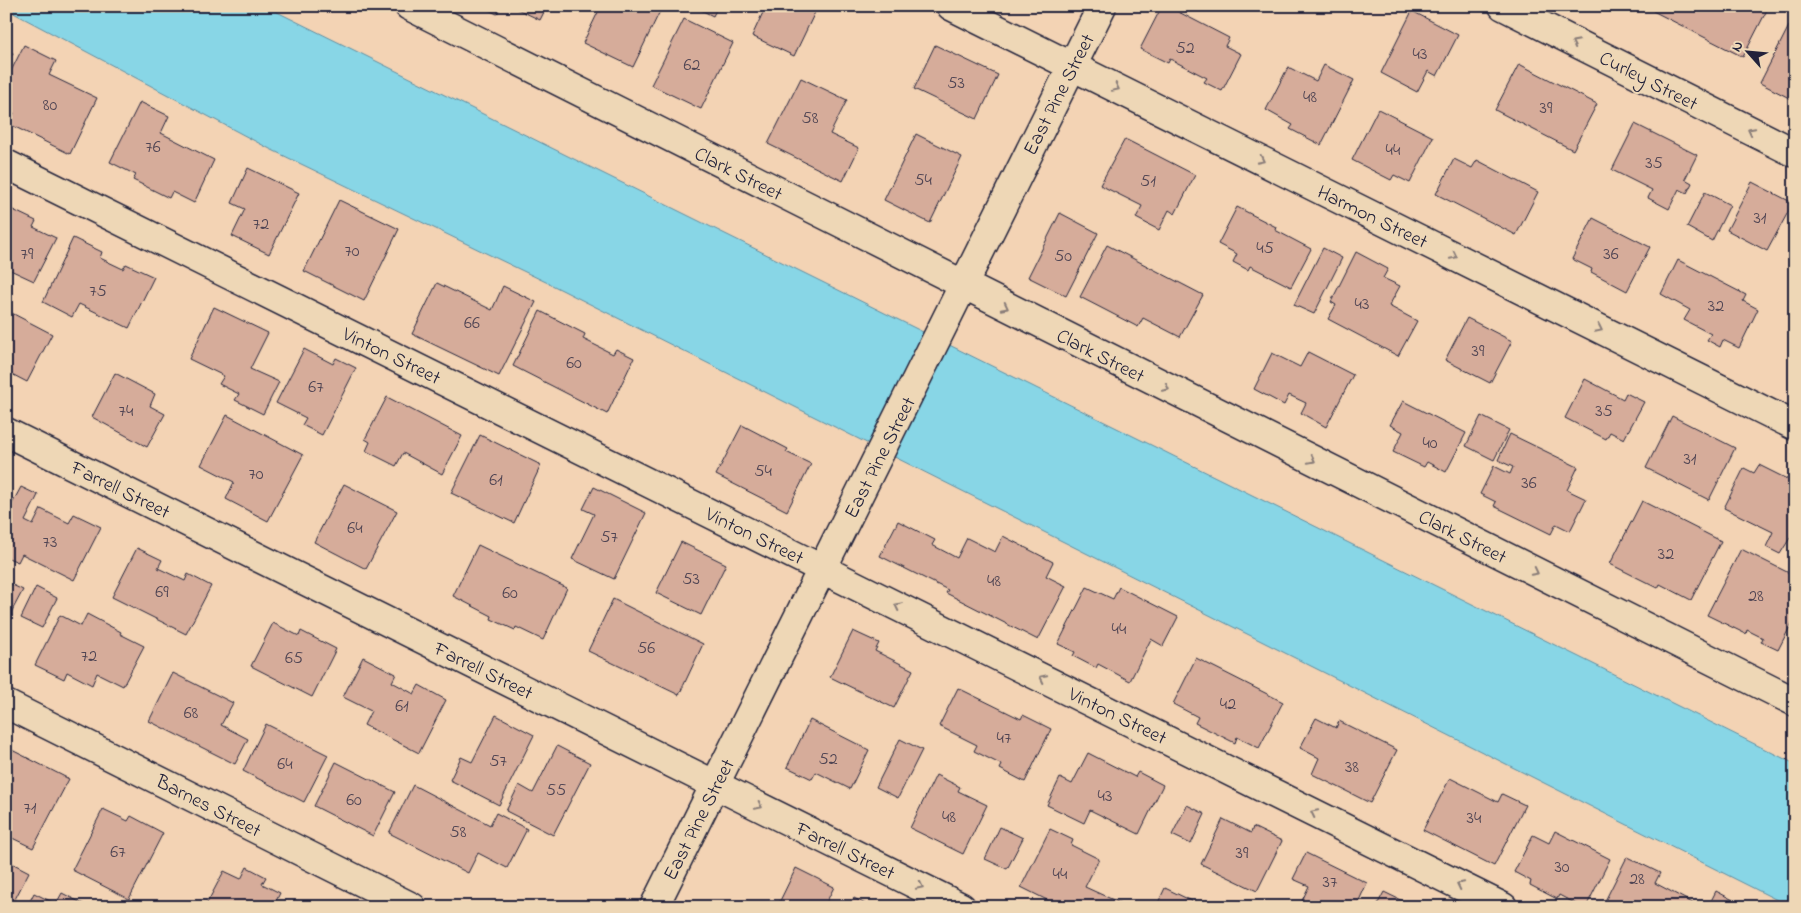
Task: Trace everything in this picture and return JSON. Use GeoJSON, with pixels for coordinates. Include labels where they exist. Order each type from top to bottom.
{"type":"FeatureCollection","features":[{"type":"Feature","properties":{"kind":"street","name":"Clark Street"},"geometry":{"type":"LineString","coordinates":[[409,6],[1795,702]]}},
{"type":"Feature","properties":{"kind":"street","name":"Harmon Street"},"geometry":{"type":"LineString","coordinates":[[951,6],[1795,426]]}},
{"type":"Feature","properties":{"kind":"street","name":"East Pine Street"},"geometry":{"type":"LineString","coordinates":[[654,907],[1102,6]]}},
{"type":"Feature","properties":{"kind":"street","name":"Curley Street"},"geometry":{"type":"LineString","coordinates":[[1503,6],[1795,153]]}},
{"type":"Feature","properties":{"kind":"street","name":"Vinton Street"},"geometry":{"type":"LineString","coordinates":[[6,164],[1503,907]]}},
{"type":"Feature","properties":{"kind":"street","name":"Farrell Street"},"geometry":{"type":"LineString","coordinates":[[6,432],[961,907]]}},
{"type":"Feature","properties":{"kind":"street","name":"Barnes Street"},"geometry":{"type":"LineString","coordinates":[[6,704],[412,907]]}},
{"type":"Feature","properties":{"kind":"water"},"geometry":{"type":"Polygon","coordinates":[[[6,6],[265,6],[1795,764],[1795,907],[1791,907],[548,283],[270,149],[6,9],[6,6]]]}},
{"type":"Feature","properties":{"kind":"building"},"geometry":{"type":"Polygon","coordinates":[[[480,6],[501,6],[497,14],[480,6]]]}},
{"type":"Feature","properties":{"kind":"building"},"geometry":{"type":"Polygon","coordinates":[[[511,6],[547,6],[540,20],[511,6]]]}},
{"type":"Feature","properties":{"kind":"building"},"geometry":{"type":"Polygon","coordinates":[[[601,6],[656,6],[661,9],[633,67],[583,43],[601,6]]]}},
{"type":"Feature","properties":{"kind":"building"},"geometry":{"type":"Polygon","coordinates":[[[693,6],[718,6],[713,16],[693,6]]]}},
{"type":"Feature","properties":{"kind":"building"},"geometry":{"type":"Polygon","coordinates":[[[766,6],[818,6],[794,56],[752,36],[766,6]]]}},
{"type":"Feature","properties":{"kind":"building"},"geometry":{"type":"Polygon","coordinates":[[[1162,6],[1167,6],[1229,38],[1225,46],[1241,54],[1222,91],[1204,82],[1207,78],[1170,59],[1168,63],[1140,49],[1162,6]]]}},
{"type":"Feature","properties":{"kind":"building"},"geometry":{"type":"Polygon","coordinates":[[[1656,6],[1769,6],[1743,57],[1653,11],[1656,6]]]}},
{"type":"Feature","properties":{"kind":"building"},"geometry":{"type":"Polygon","coordinates":[[[1412,11],[1458,35],[1437,76],[1428,71],[1417,92],[1381,73],[1412,11]]]}},
{"type":"Feature","properties":{"kind":"building"},"geometry":{"type":"Polygon","coordinates":[[[684,19],[733,43],[701,109],[651,85],[684,19]]]}},
{"type":"Feature","properties":{"kind":"building"},"geometry":{"type":"Polygon","coordinates":[[[1789,26],[1795,29],[1795,101],[1760,83],[1789,26]]]}},
{"type":"Feature","properties":{"kind":"building"},"geometry":{"type":"Polygon","coordinates":[[[24,45],[56,61],[49,75],[97,98],[70,154],[9,124],[14,113],[6,109],[6,81],[24,45]]]}},
{"type":"Feature","properties":{"kind":"building"},"geometry":{"type":"Polygon","coordinates":[[[935,45],[998,75],[977,119],[914,89],[935,45]]]}},
{"type":"Feature","properties":{"kind":"building"},"geometry":{"type":"Polygon","coordinates":[[[6,49],[13,53],[6,67],[6,49]]]}},
{"type":"Feature","properties":{"kind":"building"},"geometry":{"type":"Polygon","coordinates":[[[1519,64],[1597,104],[1573,150],[1495,110],[1519,64]]]}},
{"type":"Feature","properties":{"kind":"building"},"geometry":{"type":"Polygon","coordinates":[[[1324,65],[1354,80],[1321,145],[1290,129],[1293,125],[1266,110],[1288,67],[1316,81],[1324,65]]]}},
{"type":"Feature","properties":{"kind":"building"},"geometry":{"type":"Polygon","coordinates":[[[801,78],[847,100],[830,134],[859,148],[843,181],[768,144],[801,78]]]}},
{"type":"Feature","properties":{"kind":"building"},"geometry":{"type":"Polygon","coordinates":[[[140,102],[169,116],[161,133],[214,160],[194,203],[172,192],[169,198],[133,180],[136,175],[110,162],[140,102]]]}},
{"type":"Feature","properties":{"kind":"building"},"geometry":{"type":"Polygon","coordinates":[[[1378,109],[1433,137],[1410,183],[1394,175],[1391,180],[1352,160],[1378,109]]]}},
{"type":"Feature","properties":{"kind":"building"},"geometry":{"type":"Polygon","coordinates":[[[1635,124],[1697,155],[1685,179],[1692,183],[1687,193],[1679,189],[1669,209],[1648,198],[1652,190],[1612,170],[1635,124]]]}},
{"type":"Feature","properties":{"kind":"building"},"geometry":{"type":"Polygon","coordinates":[[[916,134],[962,157],[930,223],[884,200],[916,134]]]}},
{"type":"Feature","properties":{"kind":"building"},"geometry":{"type":"Polygon","coordinates":[[[1125,139],[1195,175],[1175,214],[1169,210],[1159,230],[1136,218],[1142,206],[1100,185],[1125,139]]]}},
{"type":"Feature","properties":{"kind":"building"},"geometry":{"type":"Polygon","coordinates":[[[1454,159],[1472,168],[1477,160],[1538,192],[1516,235],[1436,194],[1454,159]]]}},
{"type":"Feature","properties":{"kind":"building"},"geometry":{"type":"Polygon","coordinates":[[[248,168],[299,193],[269,254],[232,236],[245,209],[232,203],[248,168]]]}},
{"type":"Feature","properties":{"kind":"building"},"geometry":{"type":"Polygon","coordinates":[[[1752,182],[1793,203],[1767,251],[1727,230],[1752,182]]]}},
{"type":"Feature","properties":{"kind":"building"},"geometry":{"type":"Polygon","coordinates":[[[1705,192],[1730,205],[1712,241],[1687,227],[1705,192]]]}},
{"type":"Feature","properties":{"kind":"building"},"geometry":{"type":"Polygon","coordinates":[[[339,200],[399,229],[364,301],[304,271],[339,200]]]}},
{"type":"Feature","properties":{"kind":"building"},"geometry":{"type":"Polygon","coordinates":[[[1237,207],[1276,227],[1275,230],[1311,249],[1291,287],[1250,266],[1248,270],[1233,262],[1237,254],[1218,244],[1237,207]]]}},
{"type":"Feature","properties":{"kind":"building"},"geometry":{"type":"Polygon","coordinates":[[[11,209],[36,221],[33,227],[56,238],[34,281],[6,268],[6,214],[8,215],[11,209]]]}},
{"type":"Feature","properties":{"kind":"building"},"geometry":{"type":"Polygon","coordinates":[[[1060,213],[1098,233],[1066,296],[1028,277],[1060,213]]]}},
{"type":"Feature","properties":{"kind":"building"},"geometry":{"type":"Polygon","coordinates":[[[1593,218],[1650,247],[1627,291],[1591,272],[1592,269],[1572,259],[1593,218]]]}},
{"type":"Feature","properties":{"kind":"building"},"geometry":{"type":"Polygon","coordinates":[[[73,238],[102,252],[100,258],[123,269],[126,264],[154,277],[129,328],[79,304],[72,317],[43,302],[73,238]]]}},
{"type":"Feature","properties":{"kind":"building"},"geometry":{"type":"Polygon","coordinates":[[[1107,245],[1203,295],[1180,337],[1143,318],[1138,327],[1080,297],[1107,245]]]}},
{"type":"Feature","properties":{"kind":"building"},"geometry":{"type":"Polygon","coordinates":[[[1323,248],[1342,258],[1314,314],[1294,305],[1323,248]]]}},
{"type":"Feature","properties":{"kind":"building"},"geometry":{"type":"Polygon","coordinates":[[[1356,252],[1388,269],[1383,278],[1400,286],[1389,306],[1417,321],[1398,356],[1328,319],[1336,305],[1331,302],[1356,252]]]}},
{"type":"Feature","properties":{"kind":"building"},"geometry":{"type":"Polygon","coordinates":[[[1678,260],[1746,295],[1743,301],[1758,309],[1739,348],[1723,340],[1720,347],[1707,340],[1711,334],[1684,320],[1690,310],[1661,294],[1678,260]]]}},
{"type":"Feature","properties":{"kind":"building"},"geometry":{"type":"Polygon","coordinates":[[[437,283],[492,310],[503,286],[536,302],[499,376],[412,334],[437,283]]]}},
{"type":"Feature","properties":{"kind":"building"},"geometry":{"type":"Polygon","coordinates":[[[214,307],[268,333],[250,369],[279,382],[263,414],[235,400],[239,394],[219,384],[224,376],[189,359],[214,307]]]}},
{"type":"Feature","properties":{"kind":"building"},"geometry":{"type":"Polygon","coordinates":[[[6,310],[52,334],[27,382],[6,371],[6,310]]]}},
{"type":"Feature","properties":{"kind":"building"},"geometry":{"type":"Polygon","coordinates":[[[540,311],[585,334],[583,339],[613,354],[616,349],[634,358],[607,414],[513,366],[540,311]]]}},
{"type":"Feature","properties":{"kind":"building"},"geometry":{"type":"Polygon","coordinates":[[[1467,318],[1512,341],[1490,383],[1445,360],[1467,318]]]}},
{"type":"Feature","properties":{"kind":"building"},"geometry":{"type":"Polygon","coordinates":[[[304,349],[333,364],[336,358],[356,368],[322,435],[302,425],[306,418],[276,403],[304,349]]]}},
{"type":"Feature","properties":{"kind":"building"},"geometry":{"type":"Polygon","coordinates":[[[1308,352],[1353,375],[1326,427],[1301,413],[1306,403],[1289,395],[1284,405],[1254,389],[1272,353],[1300,367],[1308,352]]]}},
{"type":"Feature","properties":{"kind":"building"},"geometry":{"type":"Polygon","coordinates":[[[115,373],[155,394],[150,406],[165,414],[147,447],[92,417],[115,373]]]}},
{"type":"Feature","properties":{"kind":"building"},"geometry":{"type":"Polygon","coordinates":[[[1585,379],[1623,399],[1626,393],[1644,402],[1624,439],[1610,432],[1606,439],[1565,418],[1585,379]]]}},
{"type":"Feature","properties":{"kind":"building"},"geometry":{"type":"Polygon","coordinates":[[[387,397],[462,436],[442,474],[403,453],[396,466],[366,451],[370,442],[365,439],[387,397]]]}},
{"type":"Feature","properties":{"kind":"building"},"geometry":{"type":"Polygon","coordinates":[[[1403,401],[1466,433],[1446,472],[1427,462],[1424,467],[1393,452],[1403,432],[1390,425],[1403,401]]]}},
{"type":"Feature","properties":{"kind":"building"},"geometry":{"type":"Polygon","coordinates":[[[227,415],[303,455],[268,521],[226,499],[234,482],[201,465],[227,415]]]}},
{"type":"Feature","properties":{"kind":"building"},"geometry":{"type":"Polygon","coordinates":[[[1481,416],[1509,430],[1494,460],[1466,446],[1481,416]]]}},
{"type":"Feature","properties":{"kind":"building"},"geometry":{"type":"Polygon","coordinates":[[[1672,416],[1735,448],[1709,500],[1646,468],[1672,416]]]}},
{"type":"Feature","properties":{"kind":"building"},"geometry":{"type":"Polygon","coordinates":[[[742,425],[788,449],[786,452],[811,464],[787,511],[716,475],[742,425]]]}},
{"type":"Feature","properties":{"kind":"building"},"geometry":{"type":"Polygon","coordinates":[[[1510,434],[1578,467],[1567,490],[1586,499],[1570,531],[1556,524],[1551,534],[1494,506],[1496,502],[1480,494],[1494,466],[1510,474],[1513,467],[1498,460],[1510,434]]]}},
{"type":"Feature","properties":{"kind":"building"},"geometry":{"type":"Polygon","coordinates":[[[480,435],[541,465],[514,523],[451,493],[480,435]]]}},
{"type":"Feature","properties":{"kind":"building"},"geometry":{"type":"Polygon","coordinates":[[[1759,465],[1795,483],[1795,530],[1780,554],[1766,547],[1773,532],[1724,508],[1744,468],[1754,473],[1759,465]]]}},
{"type":"Feature","properties":{"kind":"building"},"geometry":{"type":"Polygon","coordinates":[[[344,484],[397,511],[366,569],[314,542],[344,484]]]}},
{"type":"Feature","properties":{"kind":"building"},"geometry":{"type":"Polygon","coordinates":[[[21,487],[38,495],[25,521],[33,525],[41,509],[69,523],[74,514],[101,527],[74,580],[22,554],[18,562],[6,557],[6,527],[9,521],[6,519],[6,515],[21,487]]]}},
{"type":"Feature","properties":{"kind":"building"},"geometry":{"type":"Polygon","coordinates":[[[594,487],[646,513],[614,579],[572,559],[594,514],[583,509],[594,487]]]}},
{"type":"Feature","properties":{"kind":"building"},"geometry":{"type":"Polygon","coordinates":[[[1642,501],[1721,541],[1691,600],[1660,584],[1658,588],[1610,564],[1642,501]]]}},
{"type":"Feature","properties":{"kind":"building"},"geometry":{"type":"Polygon","coordinates":[[[898,521],[935,540],[932,545],[957,558],[967,538],[995,552],[1003,536],[1053,562],[1046,576],[1066,586],[1038,640],[946,593],[948,590],[880,556],[898,521]]]}},
{"type":"Feature","properties":{"kind":"building"},"geometry":{"type":"Polygon","coordinates":[[[681,542],[726,564],[701,615],[656,593],[681,542]]]}},
{"type":"Feature","properties":{"kind":"building"},"geometry":{"type":"Polygon","coordinates":[[[478,545],[567,588],[543,640],[516,627],[515,630],[491,619],[492,616],[453,596],[478,545]]]}},
{"type":"Feature","properties":{"kind":"building"},"geometry":{"type":"Polygon","coordinates":[[[137,548],[162,560],[158,568],[185,581],[188,574],[211,586],[186,634],[112,597],[137,548]]]}},
{"type":"Feature","properties":{"kind":"building"},"geometry":{"type":"Polygon","coordinates":[[[1741,549],[1795,576],[1795,617],[1778,650],[1761,642],[1763,638],[1747,630],[1746,634],[1707,615],[1741,549]]]}},
{"type":"Feature","properties":{"kind":"building"},"geometry":{"type":"Polygon","coordinates":[[[6,582],[23,590],[6,622],[6,582]]]}},
{"type":"Feature","properties":{"kind":"building"},"geometry":{"type":"Polygon","coordinates":[[[36,587],[57,598],[42,628],[21,618],[36,587]]]}},
{"type":"Feature","properties":{"kind":"building"},"geometry":{"type":"Polygon","coordinates":[[[1087,587],[1113,599],[1119,587],[1178,617],[1163,646],[1151,639],[1130,681],[1098,664],[1096,668],[1073,656],[1075,652],[1058,644],[1087,587]]]}},
{"type":"Feature","properties":{"kind":"building"},"geometry":{"type":"Polygon","coordinates":[[[613,599],[703,644],[679,695],[588,651],[613,599]]]}},
{"type":"Feature","properties":{"kind":"building"},"geometry":{"type":"Polygon","coordinates":[[[87,614],[144,646],[123,686],[97,673],[92,685],[67,672],[64,679],[35,665],[60,615],[81,626],[87,614]]]}},
{"type":"Feature","properties":{"kind":"building"},"geometry":{"type":"Polygon","coordinates":[[[273,623],[299,636],[301,631],[336,649],[312,697],[251,666],[273,623]]]}},
{"type":"Feature","properties":{"kind":"building"},"geometry":{"type":"Polygon","coordinates":[[[853,631],[879,643],[875,651],[913,670],[894,708],[830,677],[853,631]]]}},
{"type":"Feature","properties":{"kind":"building"},"geometry":{"type":"Polygon","coordinates":[[[363,657],[396,674],[392,682],[414,694],[419,685],[446,700],[419,753],[364,725],[371,711],[343,697],[363,657]]]}},
{"type":"Feature","properties":{"kind":"building"},"geometry":{"type":"Polygon","coordinates":[[[1196,658],[1283,702],[1259,748],[1237,737],[1235,743],[1195,723],[1198,717],[1173,704],[1196,658]]]}},
{"type":"Feature","properties":{"kind":"building"},"geometry":{"type":"Polygon","coordinates":[[[173,673],[233,703],[221,725],[248,739],[235,764],[149,721],[173,673]]]}},
{"type":"Feature","properties":{"kind":"building"},"geometry":{"type":"Polygon","coordinates":[[[958,688],[1021,719],[1023,715],[1051,729],[1025,782],[1000,769],[1002,765],[974,751],[977,745],[939,726],[958,688]]]}},
{"type":"Feature","properties":{"kind":"building"},"geometry":{"type":"Polygon","coordinates":[[[496,715],[534,735],[499,805],[450,780],[461,757],[472,762],[496,715]]]}},
{"type":"Feature","properties":{"kind":"building"},"geometry":{"type":"Polygon","coordinates":[[[1316,718],[1336,728],[1339,721],[1397,750],[1370,803],[1312,774],[1319,758],[1300,748],[1316,718]]]}},
{"type":"Feature","properties":{"kind":"building"},"geometry":{"type":"Polygon","coordinates":[[[810,720],[869,750],[850,789],[816,772],[812,779],[787,767],[810,720]]]}},
{"type":"Feature","properties":{"kind":"building"},"geometry":{"type":"Polygon","coordinates":[[[266,724],[328,755],[304,802],[243,771],[266,724]]]}},
{"type":"Feature","properties":{"kind":"building"},"geometry":{"type":"Polygon","coordinates":[[[900,739],[922,750],[898,798],[876,787],[900,739]]]}},
{"type":"Feature","properties":{"kind":"building"},"geometry":{"type":"Polygon","coordinates":[[[557,746],[590,763],[553,835],[506,811],[519,785],[533,793],[557,746]]]}},
{"type":"Feature","properties":{"kind":"building"},"geometry":{"type":"Polygon","coordinates":[[[6,747],[69,779],[33,848],[6,835],[6,747]]]}},
{"type":"Feature","properties":{"kind":"building"},"geometry":{"type":"Polygon","coordinates":[[[1088,753],[1135,777],[1138,772],[1163,785],[1139,834],[1090,810],[1084,823],[1047,805],[1060,778],[1072,784],[1088,753]]]}},
{"type":"Feature","properties":{"kind":"building"},"geometry":{"type":"Polygon","coordinates":[[[336,762],[395,792],[373,836],[314,806],[336,762]]]}},
{"type":"Feature","properties":{"kind":"building"},"geometry":{"type":"Polygon","coordinates":[[[936,775],[960,787],[958,791],[987,805],[963,854],[910,828],[936,775]]]}},
{"type":"Feature","properties":{"kind":"building"},"geometry":{"type":"Polygon","coordinates":[[[1450,778],[1498,802],[1502,794],[1525,805],[1494,866],[1423,830],[1450,778]]]}},
{"type":"Feature","properties":{"kind":"building"},"geometry":{"type":"Polygon","coordinates":[[[413,785],[490,825],[496,813],[527,829],[507,868],[478,853],[468,873],[389,833],[413,785]]]}},
{"type":"Feature","properties":{"kind":"building"},"geometry":{"type":"Polygon","coordinates":[[[1187,805],[1205,814],[1191,844],[1172,835],[1187,805]]]}},
{"type":"Feature","properties":{"kind":"building"},"geometry":{"type":"Polygon","coordinates":[[[103,809],[128,821],[131,816],[163,833],[129,899],[72,870],[103,809]]]}},
{"type":"Feature","properties":{"kind":"building"},"geometry":{"type":"Polygon","coordinates":[[[1223,819],[1251,833],[1253,827],[1282,841],[1257,891],[1201,864],[1223,819]]]}},
{"type":"Feature","properties":{"kind":"building"},"geometry":{"type":"Polygon","coordinates":[[[1000,827],[1023,838],[1007,869],[985,859],[1000,827]]]}},
{"type":"Feature","properties":{"kind":"building"},"geometry":{"type":"Polygon","coordinates":[[[1050,829],[1073,840],[1071,845],[1099,859],[1085,887],[1120,903],[1118,907],[1061,907],[1021,887],[1050,829]]]}},
{"type":"Feature","properties":{"kind":"building"},"geometry":{"type":"Polygon","coordinates":[[[1555,831],[1610,859],[1586,907],[1582,907],[1559,895],[1557,899],[1530,885],[1531,881],[1514,872],[1533,835],[1549,843],[1555,831]]]}},
{"type":"Feature","properties":{"kind":"building"},"geometry":{"type":"Polygon","coordinates":[[[1306,853],[1367,883],[1356,907],[1299,907],[1309,886],[1293,879],[1306,853]]]}},
{"type":"Feature","properties":{"kind":"building"},"geometry":{"type":"Polygon","coordinates":[[[1627,857],[1660,873],[1655,883],[1700,907],[1602,907],[1627,857]]]}},
{"type":"Feature","properties":{"kind":"building"},"geometry":{"type":"Polygon","coordinates":[[[6,860],[29,872],[11,907],[6,907],[6,860]]]}},
{"type":"Feature","properties":{"kind":"building"},"geometry":{"type":"Polygon","coordinates":[[[247,867],[266,877],[262,884],[280,893],[273,907],[205,907],[224,871],[241,879],[247,867]]]}},
{"type":"Feature","properties":{"kind":"building"},"geometry":{"type":"Polygon","coordinates":[[[796,868],[834,887],[824,907],[777,907],[796,868]]]}},
{"type":"Feature","properties":{"kind":"building"},"geometry":{"type":"Polygon","coordinates":[[[1165,888],[1192,901],[1190,905],[1194,907],[1156,907],[1165,888]]]}},
{"type":"Feature","properties":{"kind":"building"},"geometry":{"type":"Polygon","coordinates":[[[1716,891],[1746,907],[1708,907],[1716,891]]]}},
{"type":"Feature","properties":{"kind":"building"},"geometry":{"type":"Polygon","coordinates":[[[1384,892],[1415,907],[1376,907],[1384,892]]]}},
{"type":"Feature","properties":{"kind":"building"},"geometry":{"type":"Polygon","coordinates":[[[34,893],[56,904],[62,893],[89,907],[27,907],[34,893]]]}},
{"type":"Feature","properties":{"kind":"building"},"geometry":{"type":"Polygon","coordinates":[[[854,898],[871,907],[849,907],[854,898]]]}}]}
